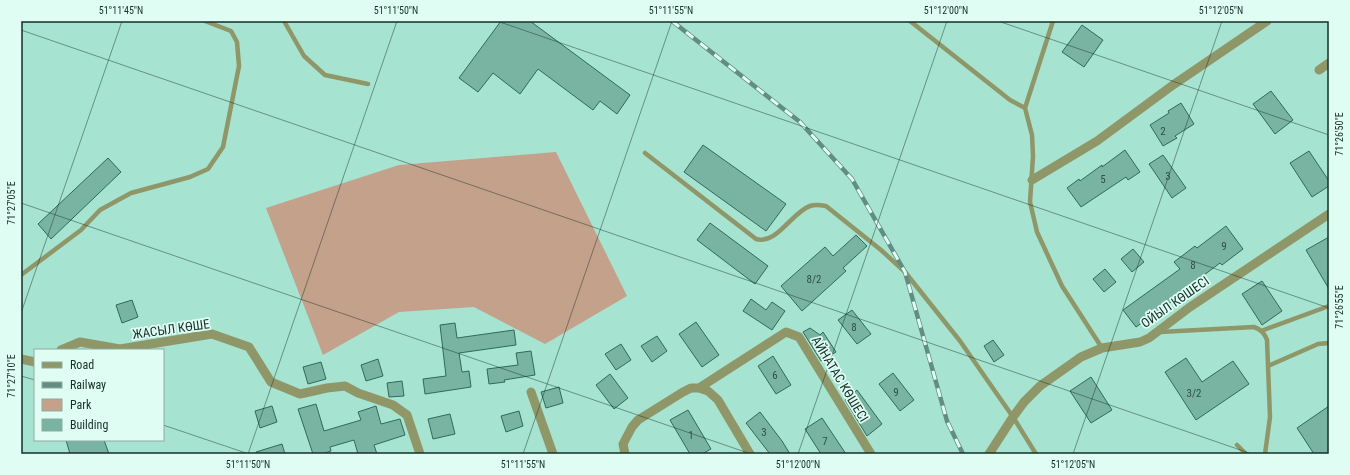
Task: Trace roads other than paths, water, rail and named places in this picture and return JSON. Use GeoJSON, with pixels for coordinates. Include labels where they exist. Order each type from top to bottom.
{"type":"FeatureCollection","features":[{"type":"Feature","properties":{"kind":"street"},"geometry":{"type":"LineString","coordinates":[[1032,180],[1098,141],[1173,85],[1267,21]]}},
{"type":"Feature","properties":{"kind":"street"},"geometry":{"type":"LineString","coordinates":[[1319,70],[1329,63]]}},
{"type":"Feature","properties":{"kind":"street","name":"ОЙЫЛ КӨШЕСІ"},"geometry":{"type":"LineString","coordinates":[[989,454],[1024,402],[1040,386],[1081,358],[1102,348],[1140,342],[1149,338],[1190,307],[1329,214]]}},
{"type":"Feature","properties":{"kind":"street","name":"АЙНАТАС КӨШЕСІ"},"geometry":{"type":"LineString","coordinates":[[699,388],[786,332],[799,337],[871,454]]}},
{"type":"Feature","properties":{"kind":"street","name":"ЖАСЫЛ КӨШЕ"},"geometry":{"type":"LineString","coordinates":[[63,349],[80,342],[120,349],[212,334],[249,347],[271,382],[300,394],[345,386],[358,393],[393,405],[407,415],[420,454]]}},
{"type":"Feature","properties":{"kind":"street"},"geometry":{"type":"LineString","coordinates":[[21,359],[34,362]]}},
{"type":"Feature","properties":{"kind":"street"},"geometry":{"type":"LineString","coordinates":[[625,454],[623,444],[632,427],[638,420],[691,388],[699,388],[708,391],[718,400],[750,454]]}},
{"type":"Feature","properties":{"kind":"street"},"geometry":{"type":"LineString","coordinates":[[531,392],[553,454]]}},
{"type":"Feature","properties":{"kind":"lane"},"geometry":{"type":"LineString","coordinates":[[21,275],[81,230],[100,210],[131,193],[190,177],[208,169],[223,147],[239,66],[238,42],[231,30],[205,21]]}},
{"type":"Feature","properties":{"kind":"lane"},"geometry":{"type":"LineString","coordinates":[[284,21],[304,56],[325,75],[368,84]]}},
{"type":"Feature","properties":{"kind":"lane"},"geometry":{"type":"LineString","coordinates":[[910,21],[1010,100],[1025,108]]}},
{"type":"Feature","properties":{"kind":"lane"},"geometry":{"type":"LineString","coordinates":[[1053,21],[1025,108],[1032,135],[1033,156],[1030,202],[1037,232],[1062,286],[1102,348]]}},
{"type":"Feature","properties":{"kind":"lane"},"geometry":{"type":"LineString","coordinates":[[645,153],[756,239],[762,241],[775,235],[799,212],[809,206],[817,204],[826,206],[881,250],[905,272],[960,341],[1013,417],[1036,454]]}},
{"type":"Feature","properties":{"kind":"lane"},"geometry":{"type":"LineString","coordinates":[[1261,332],[1329,306]]}},
{"type":"Feature","properties":{"kind":"lane"},"geometry":{"type":"LineString","coordinates":[[1156,332],[1254,327],[1259,329],[1265,336],[1266,340],[1268,366],[1270,417],[1265,454]]}},
{"type":"Feature","properties":{"kind":"lane"},"geometry":{"type":"LineString","coordinates":[[1268,366],[1318,344],[1329,343]]}},
{"type":"Feature","properties":{"kind":"lane"},"geometry":{"type":"LineString","coordinates":[[1237,444],[1246,454]]}},
{"type":"Feature","properties":{"kind":"railway"},"geometry":{"type":"LineString","coordinates":[[672,21],[800,122],[852,179],[905,272],[947,421],[963,454]]}}]}
